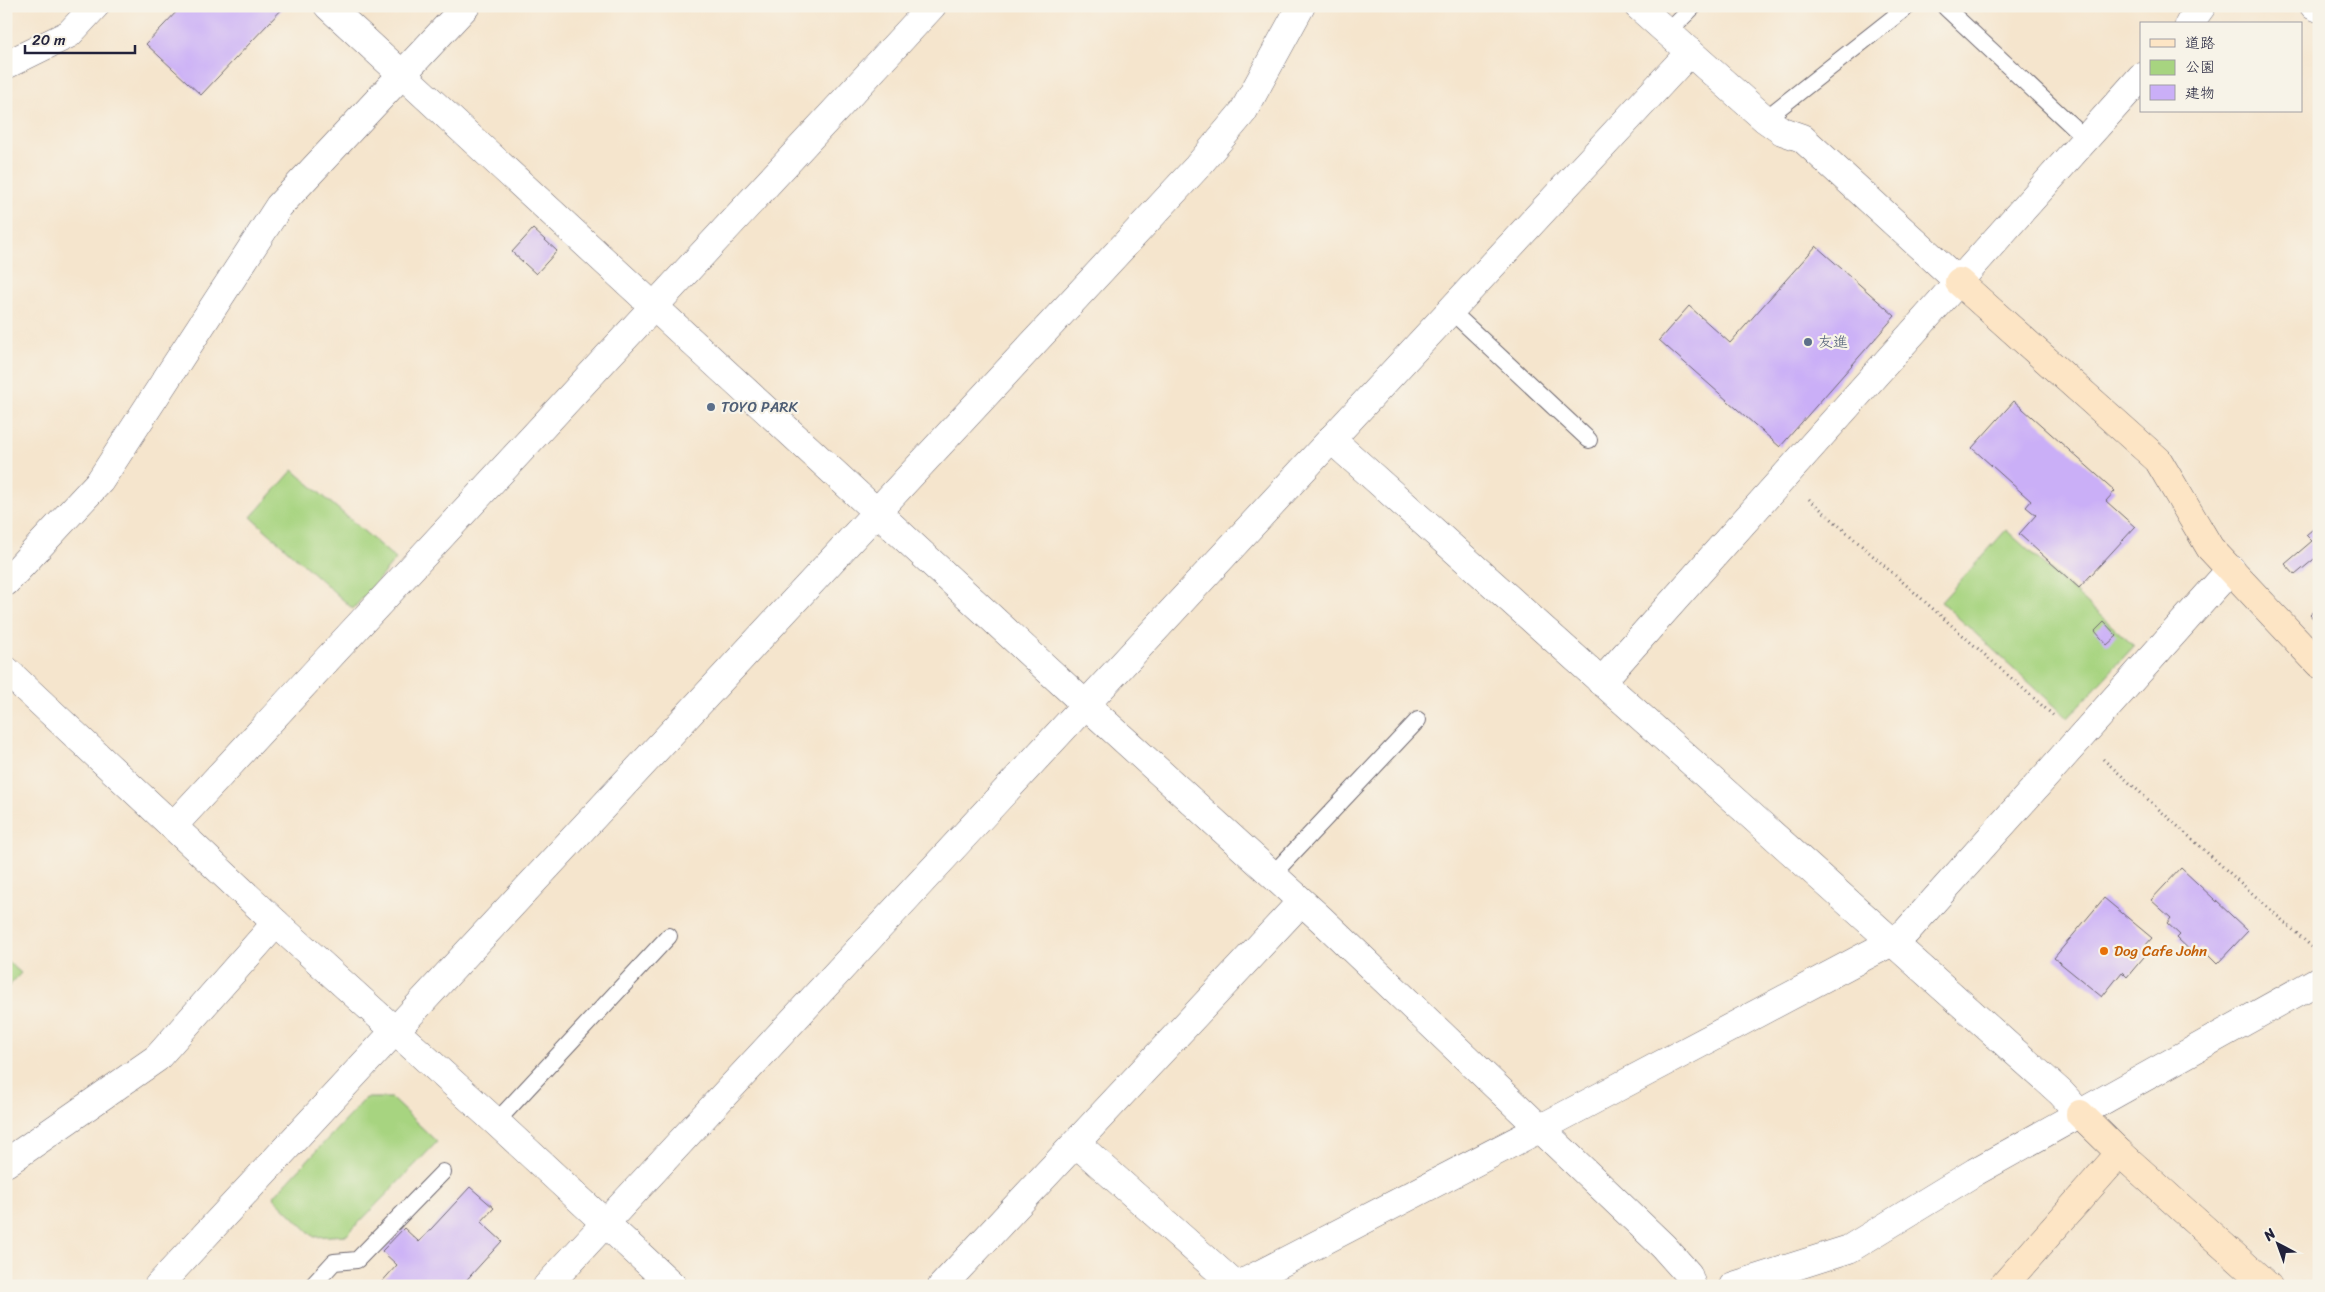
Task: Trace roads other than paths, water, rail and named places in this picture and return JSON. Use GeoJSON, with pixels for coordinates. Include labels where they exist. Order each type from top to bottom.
{"type":"FeatureCollection","features":[{"type":"Feature","properties":{"kind":"street"},"geometry":{"type":"LineString","coordinates":[[6,65],[69,34],[95,6]]}},
{"type":"Feature","properties":{"kind":"street"},"geometry":{"type":"LineString","coordinates":[[328,6],[1272,875],[1541,1128],[1663,1246],[1688,1274],[1692,1286]]}},
{"type":"Feature","properties":{"kind":"street"},"geometry":{"type":"LineString","coordinates":[[6,582],[100,481],[279,206],[466,6]]}},
{"type":"Feature","properties":{"kind":"street"},"geometry":{"type":"LineString","coordinates":[[174,826],[932,6]]}},
{"type":"Feature","properties":{"kind":"street"},"geometry":{"type":"LineString","coordinates":[[165,1283],[1197,167],[1242,112],[1301,6]]}},
{"type":"Feature","properties":{"kind":"street"},"geometry":{"type":"LineString","coordinates":[[1638,6],[1765,119],[1782,131],[1802,138],[2158,460],[2210,548],[2319,664]]}},
{"type":"Feature","properties":{"kind":"street"},"geometry":{"type":"LineString","coordinates":[[2190,22],[2202,6]]}},
{"type":"Feature","properties":{"kind":"street"},"geometry":{"type":"LineString","coordinates":[[2314,6],[2319,8]]}},
{"type":"Feature","properties":{"kind":"street"},"geometry":{"type":"LineString","coordinates":[[547,1286],[1690,52]]}},
{"type":"Feature","properties":{"kind":"street"},"geometry":{"type":"LineString","coordinates":[[1601,682],[2140,78]]}},
{"type":"Feature","properties":{"kind":"street"},"geometry":{"type":"LineString","coordinates":[[1331,439],[2061,1093],[2120,1153],[2268,1286]]}},
{"type":"Feature","properties":{"kind":"street"},"geometry":{"type":"LineString","coordinates":[[1076,1143],[1236,1286],[1541,1128],[1892,942],[1906,932],[2078,737],[2231,569]]}},
{"type":"Feature","properties":{"kind":"street"},"geometry":{"type":"LineString","coordinates":[[6,670],[276,923],[496,1122],[673,1286]]}},
{"type":"Feature","properties":{"kind":"street"},"geometry":{"type":"LineString","coordinates":[[952,1282],[1076,1143],[1300,902]]}},
{"type":"Feature","properties":{"kind":"street"},"geometry":{"type":"LineString","coordinates":[[6,1163],[157,1058],[276,923]]}},
{"type":"Feature","properties":{"kind":"street"},"geometry":{"type":"LineString","coordinates":[[1733,1286],[1848,1249],[1975,1172],[2319,980]]}},
{"type":"Feature","properties":{"kind":"street"},"geometry":{"type":"LineString","coordinates":[[2003,1286],[2120,1153]]}},
{"type":"Feature","properties":{"kind":"lane"},"geometry":{"type":"LineString","coordinates":[[1668,32],[1694,6]]}},
{"type":"Feature","properties":{"kind":"lane"},"geometry":{"type":"LineString","coordinates":[[1765,119],[1908,6]]}},
{"type":"Feature","properties":{"kind":"lane"},"geometry":{"type":"LineString","coordinates":[[1946,8],[2086,139]]}},
{"type":"Feature","properties":{"kind":"lane"},"geometry":{"type":"LineString","coordinates":[[1450,310],[1589,440]]}},
{"type":"Feature","properties":{"kind":"lane"},"geometry":{"type":"LineString","coordinates":[[1272,875],[1418,720]]}},
{"type":"Feature","properties":{"kind":"lane"},"geometry":{"type":"LineString","coordinates":[[496,1122],[669,936]]}},
{"type":"Feature","properties":{"kind":"lane"},"geometry":{"type":"LineString","coordinates":[[312,1286],[334,1262],[357,1260],[443,1172]]}},
{"type":"Feature","properties":{"kind":"place","name":"友進"},"geometry":{"type":"Point","coordinates":[1808,342]}},
{"type":"Feature","properties":{"kind":"place","name":"TOYO PARK"},"geometry":{"type":"Point","coordinates":[711,407]}},
{"type":"Feature","properties":{"kind":"place","name":"Dog Cafe John"},"geometry":{"type":"Point","coordinates":[2104,951]}}]}
